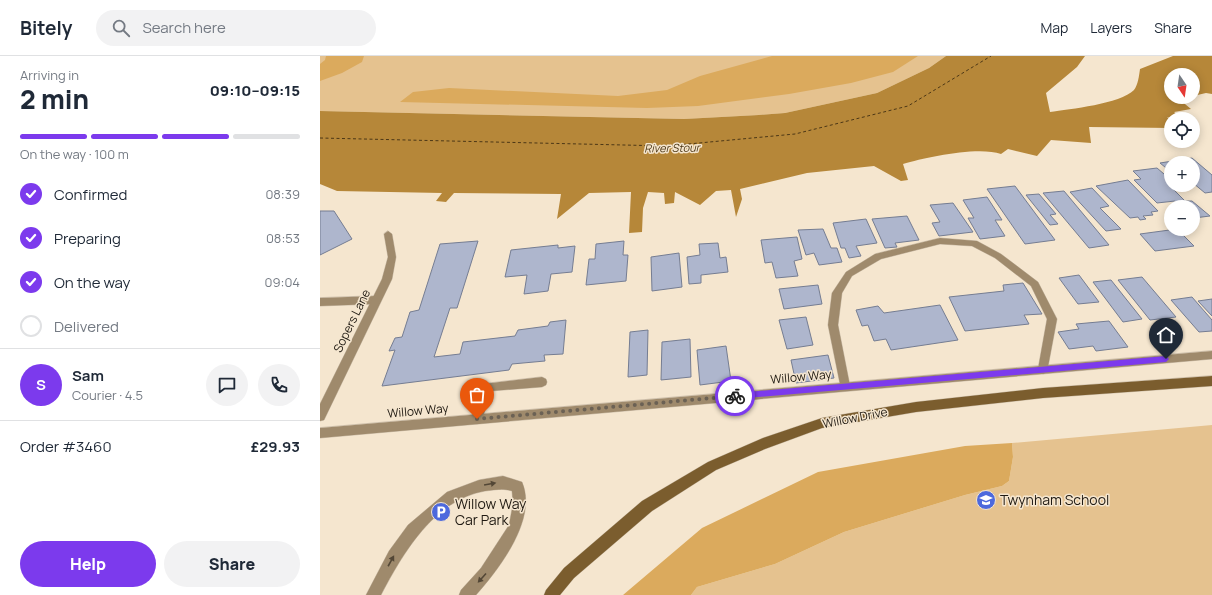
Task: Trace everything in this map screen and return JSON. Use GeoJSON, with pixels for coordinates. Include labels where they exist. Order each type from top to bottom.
{"type":"FeatureCollection","features":[{"type":"Feature","properties":{"kind":"street","name":"Sopers Lane"},"geometry":{"type":"LineString","coordinates":[[320,416],[387,279],[392,257],[388,234]]}},
{"type":"Feature","properties":{"kind":"street"},"geometry":{"type":"LineString","coordinates":[[845,386],[833,325],[837,293],[849,274],[878,256],[940,241],[974,243],[998,256],[1034,284],[1052,319],[1043,369]]}},
{"type":"Feature","properties":{"kind":"street"},"geometry":{"type":"LineString","coordinates":[[320,302],[376,300]]}},
{"type":"Feature","properties":{"kind":"street","name":"Willow Way"},"geometry":{"type":"LineString","coordinates":[[320,433],[1212,355]]}},
{"type":"Feature","properties":{"kind":"street","name":"Willow Drive"},"geometry":{"type":"LineString","coordinates":[[552,595],[569,572],[647,506],[712,466],[763,444],[822,423],[916,407],[1036,394],[1212,381]]}},
{"type":"Feature","properties":{"kind":"street"},"geometry":{"type":"LineString","coordinates":[[477,419],[487,387],[542,382]]}},
{"type":"Feature","properties":{"kind":"street"},"geometry":{"type":"LineString","coordinates":[[373,595],[394,556],[412,530],[451,496],[479,486],[503,482],[518,486],[518,504],[515,527],[486,573],[466,595]]}},
{"type":"Feature","properties":{"kind":"shaded area"},"geometry":{"type":"Polygon","coordinates":[[[320,56],[946,56],[929,68],[877,93],[785,113],[684,119],[320,111],[320,56]]]}},
{"type":"Feature","properties":{"kind":"shaded area"},"geometry":{"type":"Polygon","coordinates":[[[326,56],[364,56],[362,62],[342,73],[320,81],[320,64],[325,60],[326,56]]]}},
{"type":"Feature","properties":{"kind":"shaded area"},"geometry":{"type":"Polygon","coordinates":[[[772,56],[918,56],[893,72],[851,83],[789,94],[698,106],[647,108],[400,102],[413,92],[449,88],[618,96],[667,90],[700,76],[772,56]]]}},
{"type":"Feature","properties":{"kind":"shaded area","name":"Twynham School"},"geometry":{"type":"Polygon","coordinates":[[[1212,425],[1212,595],[691,595],[697,587],[775,564],[844,532],[965,495],[1002,486],[1009,481],[1013,457],[1012,443],[1212,425]]]}},
{"type":"Feature","properties":{"kind":"shaded area"},"geometry":{"type":"Polygon","coordinates":[[[1012,443],[1013,457],[1009,481],[1002,486],[965,495],[844,532],[775,564],[697,587],[691,595],[623,595],[702,528],[818,472],[965,446],[1012,443]]]}},
{"type":"Feature","properties":{"kind":"water","name":"River Stour"},"geometry":{"type":"Polygon","coordinates":[[[946,56],[1085,56],[1077,67],[1046,93],[1050,112],[1094,105],[1118,99],[1127,95],[1135,88],[1140,69],[1173,56],[1212,56],[1212,94],[1200,94],[1200,68],[1164,68],[1164,104],[1185,104],[1191,109],[1164,112],[1164,128],[1089,127],[1091,143],[1051,140],[1037,156],[1008,149],[1001,154],[980,151],[952,153],[925,158],[903,164],[908,180],[901,181],[874,166],[807,173],[740,189],[742,199],[736,217],[731,190],[716,191],[700,205],[675,192],[674,203],[665,204],[664,193],[648,192],[643,208],[642,232],[629,233],[631,192],[589,193],[557,219],[561,194],[454,193],[446,202],[436,201],[442,193],[337,191],[320,184],[320,111],[684,119],[759,115],[785,113],[877,93],[929,68],[946,56]]]}},
{"type":"Feature","properties":{"kind":"building"},"geometry":{"type":"Polygon","coordinates":[[[1200,165],[1212,175],[1212,192],[1205,193],[1200,189],[1200,165]]]}},
{"type":"Feature","properties":{"kind":"building"},"geometry":{"type":"Polygon","coordinates":[[[1157,168],[1164,174],[1164,192],[1176,192],[1184,200],[1164,200],[1164,202],[1157,203],[1134,180],[1141,179],[1133,171],[1157,168]]]}},
{"type":"Feature","properties":{"kind":"building"},"geometry":{"type":"Polygon","coordinates":[[[1128,180],[1158,211],[1151,212],[1153,215],[1143,216],[1146,219],[1140,220],[1138,217],[1130,218],[1096,186],[1128,180]]]}},
{"type":"Feature","properties":{"kind":"building"},"geometry":{"type":"Polygon","coordinates":[[[1015,186],[1055,240],[1025,244],[987,189],[1015,186]]]}},
{"type":"Feature","properties":{"kind":"building"},"geometry":{"type":"Polygon","coordinates":[[[1092,188],[1109,206],[1100,208],[1121,229],[1106,231],[1070,192],[1092,188]]]}},
{"type":"Feature","properties":{"kind":"building"},"geometry":{"type":"Polygon","coordinates":[[[1064,191],[1109,245],[1089,248],[1043,193],[1064,191]]]}},
{"type":"Feature","properties":{"kind":"building"},"geometry":{"type":"Polygon","coordinates":[[[1039,194],[1056,214],[1050,215],[1058,224],[1050,225],[1026,195],[1039,194]]]}},
{"type":"Feature","properties":{"kind":"building"},"geometry":{"type":"Polygon","coordinates":[[[987,197],[1002,220],[995,220],[1005,236],[980,239],[968,218],[974,218],[963,200],[987,197]]]}},
{"type":"Feature","properties":{"kind":"building"},"geometry":{"type":"Polygon","coordinates":[[[953,203],[973,232],[939,236],[932,223],[940,222],[930,205],[953,203]]]}},
{"type":"Feature","properties":{"kind":"building"},"geometry":{"type":"Polygon","coordinates":[[[1200,208],[1210,216],[1200,217],[1200,208]]]}},
{"type":"Feature","properties":{"kind":"building"},"geometry":{"type":"Polygon","coordinates":[[[320,211],[334,211],[352,239],[320,255],[320,211]]]}},
{"type":"Feature","properties":{"kind":"building"},"geometry":{"type":"Polygon","coordinates":[[[907,216],[919,240],[895,243],[897,247],[885,248],[872,219],[907,216]]]}},
{"type":"Feature","properties":{"kind":"building"},"geometry":{"type":"Polygon","coordinates":[[[866,219],[877,243],[856,246],[861,256],[849,258],[845,248],[841,248],[833,223],[866,219]]]}},
{"type":"Feature","properties":{"kind":"building"},"geometry":{"type":"Polygon","coordinates":[[[823,229],[831,248],[837,248],[842,262],[819,265],[814,253],[806,255],[798,230],[823,229]]]}},
{"type":"Feature","properties":{"kind":"building"},"geometry":{"type":"Polygon","coordinates":[[[1164,231],[1164,236],[1184,236],[1194,246],[1155,251],[1140,234],[1164,231]]]}},
{"type":"Feature","properties":{"kind":"building"},"geometry":{"type":"Polygon","coordinates":[[[797,237],[802,259],[794,261],[798,276],[776,278],[772,262],[765,263],[761,240],[797,237]]]}},
{"type":"Feature","properties":{"kind":"building"},"geometry":{"type":"Polygon","coordinates":[[[478,241],[457,308],[450,308],[434,357],[460,354],[463,342],[515,336],[518,330],[548,326],[550,322],[566,320],[563,354],[544,355],[545,361],[512,364],[509,370],[382,386],[395,350],[389,351],[395,338],[402,337],[410,312],[419,310],[440,244],[478,241]]]}},
{"type":"Feature","properties":{"kind":"building"},"geometry":{"type":"Polygon","coordinates":[[[624,241],[623,255],[628,255],[626,281],[586,285],[589,259],[595,259],[596,244],[624,241]]]}},
{"type":"Feature","properties":{"kind":"building"},"geometry":{"type":"Polygon","coordinates":[[[718,243],[720,258],[726,257],[728,272],[701,275],[701,283],[689,284],[687,257],[700,255],[699,244],[718,243]]]}},
{"type":"Feature","properties":{"kind":"building"},"geometry":{"type":"Polygon","coordinates":[[[558,245],[558,248],[575,246],[572,272],[551,274],[548,291],[524,294],[527,275],[505,277],[511,250],[558,245]]]}},
{"type":"Feature","properties":{"kind":"building"},"geometry":{"type":"Polygon","coordinates":[[[679,253],[682,287],[652,291],[651,257],[679,253]]]}},
{"type":"Feature","properties":{"kind":"building"},"geometry":{"type":"Polygon","coordinates":[[[1079,275],[1099,302],[1078,304],[1059,278],[1079,275]]]}},
{"type":"Feature","properties":{"kind":"building"},"geometry":{"type":"Polygon","coordinates":[[[1142,277],[1176,317],[1150,320],[1118,280],[1142,277]]]}},
{"type":"Feature","properties":{"kind":"building"},"geometry":{"type":"Polygon","coordinates":[[[1111,280],[1142,319],[1123,322],[1093,282],[1111,280]]]}},
{"type":"Feature","properties":{"kind":"building"},"geometry":{"type":"Polygon","coordinates":[[[1023,283],[1042,314],[1024,315],[1029,324],[965,331],[949,297],[1004,291],[1003,285],[1023,283]]]}},
{"type":"Feature","properties":{"kind":"building"},"geometry":{"type":"Polygon","coordinates":[[[818,285],[822,304],[784,309],[779,289],[818,285]]]}},
{"type":"Feature","properties":{"kind":"building"},"geometry":{"type":"Polygon","coordinates":[[[1192,297],[1212,320],[1212,331],[1199,332],[1171,300],[1192,297]]]}},
{"type":"Feature","properties":{"kind":"building"},"geometry":{"type":"Polygon","coordinates":[[[1212,299],[1212,316],[1198,301],[1212,299]]]}},
{"type":"Feature","properties":{"kind":"building"},"geometry":{"type":"Polygon","coordinates":[[[940,305],[958,340],[891,350],[886,339],[874,341],[868,325],[862,326],[856,310],[878,306],[884,313],[940,305]]]}},
{"type":"Feature","properties":{"kind":"building"},"geometry":{"type":"Polygon","coordinates":[[[806,317],[813,345],[787,349],[779,320],[806,317]]]}},
{"type":"Feature","properties":{"kind":"building"},"geometry":{"type":"Polygon","coordinates":[[[1109,321],[1128,347],[1096,351],[1093,346],[1069,349],[1058,332],[1079,329],[1076,324],[1109,321]]]}},
{"type":"Feature","properties":{"kind":"building"},"geometry":{"type":"Polygon","coordinates":[[[648,330],[647,375],[628,377],[630,332],[648,330]]]}},
{"type":"Feature","properties":{"kind":"building"},"geometry":{"type":"Polygon","coordinates":[[[690,339],[691,377],[661,380],[662,342],[690,339]]]}},
{"type":"Feature","properties":{"kind":"building"},"geometry":{"type":"Polygon","coordinates":[[[726,346],[731,381],[700,385],[697,350],[726,346]]]}},
{"type":"Feature","properties":{"kind":"building"},"geometry":{"type":"Polygon","coordinates":[[[828,355],[834,378],[796,383],[791,360],[828,355]]]}},
{"type":"Feature","properties":{"kind":"ferry route"},"geometry":{"type":"LineString","coordinates":[[320,138],[667,146],[795,134],[908,106],[991,56]]}},
{"type":"Feature","properties":{"kind":"way so far"},"geometry":{"type":"LineString","coordinates":[[477,419],[735,396]]}},
{"type":"Feature","properties":{"kind":"place","name":"Twynham School"},"geometry":{"type":"Point","coordinates":[986,500]}},
{"type":"Feature","properties":{"kind":"place","name":"Willow Way Car Park"},"geometry":{"type":"Point","coordinates":[441,512]}},
{"type":"Feature","properties":{"kind":"route"},"geometry":{"type":"LineString","coordinates":[[735,396],[1166,359]]}}]}
